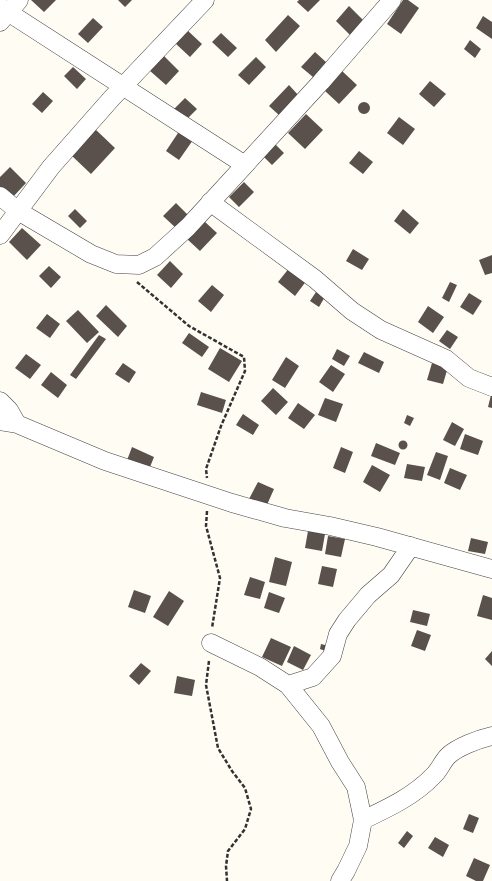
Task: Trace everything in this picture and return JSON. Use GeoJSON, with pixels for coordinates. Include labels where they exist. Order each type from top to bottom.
{"type":"FeatureCollection","features":[{"type":"Feature","properties":{"kind":"street"},"geometry":{"type":"LineString","coordinates":[[0,235],[51,167],[123,86],[205,0]]}},
{"type":"Feature","properties":{"kind":"street"},"geometry":{"type":"LineString","coordinates":[[0,196],[18,211],[91,254],[116,264],[139,265],[155,257],[188,226],[245,165],[321,82],[392,0]]}},
{"type":"Feature","properties":{"kind":"street"},"geometry":{"type":"LineString","coordinates":[[7,10],[245,165]]}},
{"type":"Feature","properties":{"kind":"street"},"geometry":{"type":"LineString","coordinates":[[210,202],[315,279],[352,311],[381,330],[446,359],[469,378],[492,387]]}},
{"type":"Feature","properties":{"kind":"street"},"geometry":{"type":"LineString","coordinates":[[0,401],[9,410],[8,423],[105,461],[208,495],[285,518],[330,526],[411,546],[492,569]]}},
{"type":"Feature","properties":{"kind":"street"},"geometry":{"type":"LineString","coordinates":[[288,686],[313,677],[332,656],[338,634],[347,620],[368,595],[391,575],[411,546]]}},
{"type":"Feature","properties":{"kind":"street"},"geometry":{"type":"LineString","coordinates":[[211,643],[260,667],[288,686],[321,726],[340,762],[356,787],[363,820],[358,846],[340,881]]}},
{"type":"Feature","properties":{"kind":"street"},"geometry":{"type":"LineString","coordinates":[[363,820],[391,807],[416,791],[434,776],[449,755],[475,740],[492,736]]}},
{"type":"Feature","properties":{"kind":"path"},"geometry":{"type":"LineString","coordinates":[[116,264],[189,326],[244,357],[245,371],[221,426],[206,469],[208,495],[206,526],[220,578],[212,618],[211,643],[206,685],[218,748],[232,771],[245,788],[251,809],[245,829],[228,851],[226,866],[227,881]]}},
{"type":"Feature","properties":{"kind":"building"},"geometry":{"type":"Polygon","coordinates":[[[31,0],[56,0],[44,12],[31,0]]]}},
{"type":"Feature","properties":{"kind":"building"},"geometry":{"type":"Polygon","coordinates":[[[118,0],[132,0],[125,7],[118,0]]]}},
{"type":"Feature","properties":{"kind":"building"},"geometry":{"type":"Polygon","coordinates":[[[299,0],[320,0],[308,12],[297,2],[299,0]]]}},
{"type":"Feature","properties":{"kind":"building"},"geometry":{"type":"Polygon","coordinates":[[[403,0],[408,0],[419,8],[401,34],[387,24],[403,0]]]}},
{"type":"Feature","properties":{"kind":"building"},"geometry":{"type":"Polygon","coordinates":[[[349,6],[366,23],[352,37],[336,21],[349,6]]]}},
{"type":"Feature","properties":{"kind":"building"},"geometry":{"type":"Polygon","coordinates":[[[288,15],[300,26],[276,52],[265,40],[288,15]]]}},
{"type":"Feature","properties":{"kind":"building"},"geometry":{"type":"Polygon","coordinates":[[[483,16],[492,22],[492,39],[476,28],[483,16]]]}},
{"type":"Feature","properties":{"kind":"building"},"geometry":{"type":"Polygon","coordinates":[[[93,18],[103,27],[88,43],[78,34],[93,18]]]}},
{"type":"Feature","properties":{"kind":"building"},"geometry":{"type":"Polygon","coordinates":[[[187,30],[202,44],[190,57],[175,43],[187,30]]]}},
{"type":"Feature","properties":{"kind":"building"},"geometry":{"type":"Polygon","coordinates":[[[221,33],[237,48],[228,57],[212,42],[221,33]]]}},
{"type":"Feature","properties":{"kind":"building"},"geometry":{"type":"Polygon","coordinates":[[[470,40],[481,49],[475,58],[464,49],[470,40]]]}},
{"type":"Feature","properties":{"kind":"building"},"geometry":{"type":"Polygon","coordinates":[[[315,52],[327,63],[313,77],[301,67],[315,52]]]}},
{"type":"Feature","properties":{"kind":"building"},"geometry":{"type":"Polygon","coordinates":[[[163,55],[179,71],[166,85],[149,70],[163,55]]]}},
{"type":"Feature","properties":{"kind":"building"},"geometry":{"type":"Polygon","coordinates":[[[256,57],[266,67],[249,85],[238,75],[256,57]]]}},
{"type":"Feature","properties":{"kind":"building"},"geometry":{"type":"Polygon","coordinates":[[[73,67],[86,79],[77,89],[64,76],[73,67]]]}},
{"type":"Feature","properties":{"kind":"building"},"geometry":{"type":"Polygon","coordinates":[[[342,71],[357,85],[339,104],[324,90],[342,71]]]}},
{"type":"Feature","properties":{"kind":"building"},"geometry":{"type":"Polygon","coordinates":[[[430,81],[446,94],[434,107],[419,94],[430,81]]]}},
{"type":"Feature","properties":{"kind":"building"},"geometry":{"type":"Polygon","coordinates":[[[289,85],[299,96],[280,116],[269,106],[289,85]]]}},
{"type":"Feature","properties":{"kind":"building"},"geometry":{"type":"Polygon","coordinates":[[[43,92],[53,101],[42,113],[32,104],[43,92]]]}},
{"type":"Feature","properties":{"kind":"building"},"geometry":{"type":"Polygon","coordinates":[[[185,98],[197,109],[185,121],[173,110],[185,98]]]}},
{"type":"Feature","properties":{"kind":"building"},"geometry":{"type":"Polygon","coordinates":[[[362,102],[366,102],[370,108],[366,114],[362,114],[358,110],[358,106],[362,102]]]}},
{"type":"Feature","properties":{"kind":"building"},"geometry":{"type":"Polygon","coordinates":[[[306,114],[323,130],[305,149],[288,133],[306,114]]]}},
{"type":"Feature","properties":{"kind":"building"},"geometry":{"type":"Polygon","coordinates":[[[399,117],[415,129],[403,145],[387,133],[399,117]]]}},
{"type":"Feature","properties":{"kind":"building"},"geometry":{"type":"Polygon","coordinates":[[[95,129],[115,148],[91,174],[71,155],[95,129]]]}},
{"type":"Feature","properties":{"kind":"building"},"geometry":{"type":"Polygon","coordinates":[[[180,130],[193,140],[179,160],[166,151],[180,130]]]}},
{"type":"Feature","properties":{"kind":"building"},"geometry":{"type":"Polygon","coordinates":[[[272,141],[284,153],[272,165],[261,154],[272,141]]]}},
{"type":"Feature","properties":{"kind":"building"},"geometry":{"type":"Polygon","coordinates":[[[359,151],[373,162],[363,174],[349,163],[359,151]]]}},
{"type":"Feature","properties":{"kind":"building"},"geometry":{"type":"Polygon","coordinates":[[[10,167],[26,183],[12,198],[0,187],[0,177],[10,167]]]}},
{"type":"Feature","properties":{"kind":"building"},"geometry":{"type":"Polygon","coordinates":[[[244,182],[254,192],[239,207],[229,197],[244,182]]]}},
{"type":"Feature","properties":{"kind":"building"},"geometry":{"type":"Polygon","coordinates":[[[176,203],[189,216],[177,229],[163,216],[176,203]]]}},
{"type":"Feature","properties":{"kind":"building"},"geometry":{"type":"Polygon","coordinates":[[[75,209],[87,221],[80,228],[68,216],[75,209]]]}},
{"type":"Feature","properties":{"kind":"building"},"geometry":{"type":"Polygon","coordinates":[[[403,209],[419,223],[410,234],[394,221],[403,209]]]}},
{"type":"Feature","properties":{"kind":"building"},"geometry":{"type":"Polygon","coordinates":[[[204,221],[217,233],[200,251],[187,239],[204,221]]]}},
{"type":"Feature","properties":{"kind":"building"},"geometry":{"type":"Polygon","coordinates":[[[22,228],[41,245],[27,260],[9,242],[22,228]]]}},
{"type":"Feature","properties":{"kind":"building"},"geometry":{"type":"Polygon","coordinates":[[[353,249],[369,259],[362,270],[346,261],[353,249]]]}},
{"type":"Feature","properties":{"kind":"building"},"geometry":{"type":"Polygon","coordinates":[[[492,255],[492,273],[485,275],[479,260],[492,255]]]}},
{"type":"Feature","properties":{"kind":"building"},"geometry":{"type":"Polygon","coordinates":[[[170,261],[183,274],[171,288],[157,275],[170,261]]]}},
{"type":"Feature","properties":{"kind":"building"},"geometry":{"type":"Polygon","coordinates":[[[49,266],[61,277],[51,288],[39,276],[49,266]]]}},
{"type":"Feature","properties":{"kind":"building"},"geometry":{"type":"Polygon","coordinates":[[[290,267],[307,280],[295,296],[278,282],[290,267]]]}},
{"type":"Feature","properties":{"kind":"building"},"geometry":{"type":"Polygon","coordinates":[[[450,282],[457,285],[449,302],[442,298],[450,282]]]}},
{"type":"Feature","properties":{"kind":"building"},"geometry":{"type":"Polygon","coordinates":[[[212,285],[224,295],[211,312],[198,301],[212,285]]]}},
{"type":"Feature","properties":{"kind":"building"},"geometry":{"type":"Polygon","coordinates":[[[318,289],[326,295],[319,307],[310,301],[318,289]]]}},
{"type":"Feature","properties":{"kind":"building"},"geometry":{"type":"Polygon","coordinates":[[[469,293],[482,301],[473,315],[460,307],[469,293]]]}},
{"type":"Feature","properties":{"kind":"building"},"geometry":{"type":"Polygon","coordinates":[[[106,305],[127,326],[118,337],[96,316],[106,305]]]}},
{"type":"Feature","properties":{"kind":"building"},"geometry":{"type":"Polygon","coordinates":[[[428,306],[444,317],[433,333],[418,322],[428,306]]]}},
{"type":"Feature","properties":{"kind":"building"},"geometry":{"type":"Polygon","coordinates":[[[78,310],[99,332],[87,343],[66,321],[78,310]]]}},
{"type":"Feature","properties":{"kind":"building"},"geometry":{"type":"Polygon","coordinates":[[[47,314],[60,324],[50,338],[36,328],[47,314]]]}},
{"type":"Feature","properties":{"kind":"building"},"geometry":{"type":"Polygon","coordinates":[[[447,330],[458,337],[450,349],[439,341],[447,330]]]}},
{"type":"Feature","properties":{"kind":"building"},"geometry":{"type":"Polygon","coordinates":[[[189,333],[209,347],[202,357],[182,343],[189,333]]]}},
{"type":"Feature","properties":{"kind":"building"},"geometry":{"type":"Polygon","coordinates":[[[99,335],[106,339],[76,379],[70,375],[99,335]]]}},
{"type":"Feature","properties":{"kind":"building"},"geometry":{"type":"Polygon","coordinates":[[[220,348],[242,361],[229,382],[208,369],[220,348]]]}},
{"type":"Feature","properties":{"kind":"building"},"geometry":{"type":"Polygon","coordinates":[[[337,349],[350,356],[344,366],[332,359],[337,349]]]}},
{"type":"Feature","properties":{"kind":"building"},"geometry":{"type":"Polygon","coordinates":[[[364,352],[384,362],[379,373],[358,363],[364,352]]]}},
{"type":"Feature","properties":{"kind":"building"},"geometry":{"type":"Polygon","coordinates":[[[26,354],[41,365],[30,379],[15,368],[26,354]]]}},
{"type":"Feature","properties":{"kind":"building"},"geometry":{"type":"Polygon","coordinates":[[[286,357],[299,366],[285,388],[272,380],[286,357]]]}},
{"type":"Feature","properties":{"kind":"building"},"geometry":{"type":"Polygon","coordinates":[[[123,363],[136,372],[129,383],[115,374],[123,363]]]}},
{"type":"Feature","properties":{"kind":"building"},"geometry":{"type":"Polygon","coordinates":[[[432,363],[448,367],[443,384],[427,380],[432,363]]]}},
{"type":"Feature","properties":{"kind":"building"},"geometry":{"type":"Polygon","coordinates":[[[331,365],[345,374],[333,392],[319,382],[331,365]]]}},
{"type":"Feature","properties":{"kind":"building"},"geometry":{"type":"Polygon","coordinates":[[[51,372],[67,385],[58,398],[41,385],[51,372]]]}},
{"type":"Feature","properties":{"kind":"building"},"geometry":{"type":"Polygon","coordinates":[[[273,388],[288,402],[276,415],[261,401],[273,388]]]}},
{"type":"Feature","properties":{"kind":"building"},"geometry":{"type":"Polygon","coordinates":[[[201,392],[226,400],[222,413],[197,405],[201,392]]]}},
{"type":"Feature","properties":{"kind":"building"},"geometry":{"type":"Polygon","coordinates":[[[491,395],[492,396],[492,408],[488,407],[491,395]]]}},
{"type":"Feature","properties":{"kind":"building"},"geometry":{"type":"Polygon","coordinates":[[[325,398],[343,404],[336,422],[318,415],[325,398]]]}},
{"type":"Feature","properties":{"kind":"building"},"geometry":{"type":"Polygon","coordinates":[[[298,403],[315,415],[304,429],[288,418],[298,403]]]}},
{"type":"Feature","properties":{"kind":"building"},"geometry":{"type":"Polygon","coordinates":[[[243,414],[259,425],[253,435],[236,425],[243,414]]]}},
{"type":"Feature","properties":{"kind":"building"},"geometry":{"type":"Polygon","coordinates":[[[407,415],[414,418],[410,426],[404,423],[407,415]]]}},
{"type":"Feature","properties":{"kind":"building"},"geometry":{"type":"Polygon","coordinates":[[[452,422],[464,429],[455,446],[443,440],[452,422]]]}},
{"type":"Feature","properties":{"kind":"building"},"geometry":{"type":"Polygon","coordinates":[[[465,434],[483,441],[478,455],[460,449],[465,434]]]}},
{"type":"Feature","properties":{"kind":"building"},"geometry":{"type":"Polygon","coordinates":[[[403,440],[408,445],[403,450],[398,445],[403,440]]]}},
{"type":"Feature","properties":{"kind":"building"},"geometry":{"type":"Polygon","coordinates":[[[376,443],[400,453],[395,465],[371,456],[376,443]]]}},
{"type":"Feature","properties":{"kind":"building"},"geometry":{"type":"Polygon","coordinates":[[[132,447],[154,457],[148,472],[126,463],[132,447]]]}},
{"type":"Feature","properties":{"kind":"building"},"geometry":{"type":"Polygon","coordinates":[[[341,447],[353,452],[345,473],[333,468],[341,447]]]}},
{"type":"Feature","properties":{"kind":"building"},"geometry":{"type":"Polygon","coordinates":[[[436,452],[448,456],[440,480],[427,475],[436,452]]]}},
{"type":"Feature","properties":{"kind":"building"},"geometry":{"type":"Polygon","coordinates":[[[407,464],[425,467],[422,481],[404,478],[407,464]]]}},
{"type":"Feature","properties":{"kind":"building"},"geometry":{"type":"Polygon","coordinates":[[[372,465],[390,475],[380,492],[363,482],[372,465]]]}},
{"type":"Feature","properties":{"kind":"building"},"geometry":{"type":"Polygon","coordinates":[[[450,468],[467,475],[460,490],[444,483],[450,468]]]}},
{"type":"Feature","properties":{"kind":"building"},"geometry":{"type":"Polygon","coordinates":[[[258,482],[274,489],[266,507],[249,499],[258,482]]]}},
{"type":"Feature","properties":{"kind":"building"},"geometry":{"type":"Polygon","coordinates":[[[308,531],[325,534],[322,551],[305,548],[308,531]]]}},
{"type":"Feature","properties":{"kind":"building"},"geometry":{"type":"Polygon","coordinates":[[[328,536],[345,539],[341,557],[325,554],[328,536]]]}},
{"type":"Feature","properties":{"kind":"building"},"geometry":{"type":"Polygon","coordinates":[[[471,538],[488,542],[485,554],[468,551],[471,538]]]}},
{"type":"Feature","properties":{"kind":"building"},"geometry":{"type":"Polygon","coordinates":[[[275,557],[292,562],[286,586],[269,582],[275,557]]]}},
{"type":"Feature","properties":{"kind":"building"},"geometry":{"type":"Polygon","coordinates":[[[322,566],[337,569],[333,587],[318,584],[322,566]]]}},
{"type":"Feature","properties":{"kind":"building"},"geometry":{"type":"Polygon","coordinates":[[[250,577],[265,582],[260,599],[244,595],[250,577]]]}},
{"type":"Feature","properties":{"kind":"building"},"geometry":{"type":"Polygon","coordinates":[[[134,590],[151,596],[145,613],[128,607],[134,590]]]}},
{"type":"Feature","properties":{"kind":"building"},"geometry":{"type":"Polygon","coordinates":[[[169,591],[184,601],[168,626],[153,617],[169,591]]]}},
{"type":"Feature","properties":{"kind":"building"},"geometry":{"type":"Polygon","coordinates":[[[269,592],[285,598],[279,613],[264,608],[269,592]]]}},
{"type":"Feature","properties":{"kind":"building"},"geometry":{"type":"Polygon","coordinates":[[[483,595],[492,598],[492,620],[477,616],[483,595]]]}},
{"type":"Feature","properties":{"kind":"building"},"geometry":{"type":"Polygon","coordinates":[[[413,610],[430,614],[427,626],[410,622],[413,610]]]}},
{"type":"Feature","properties":{"kind":"building"},"geometry":{"type":"Polygon","coordinates":[[[417,630],[431,635],[425,651],[411,646],[417,630]]]}},
{"type":"Feature","properties":{"kind":"building"},"geometry":{"type":"Polygon","coordinates":[[[271,638],[291,647],[282,666],[262,657],[271,638]]]}},
{"type":"Feature","properties":{"kind":"building"},"geometry":{"type":"Polygon","coordinates":[[[321,644],[329,646],[328,652],[320,649],[321,644]]]}},
{"type":"Feature","properties":{"kind":"building"},"geometry":{"type":"Polygon","coordinates":[[[294,646],[311,655],[303,670],[287,662],[294,646]]]}},
{"type":"Feature","properties":{"kind":"building"},"geometry":{"type":"Polygon","coordinates":[[[492,651],[492,666],[485,659],[492,651]]]}},
{"type":"Feature","properties":{"kind":"building"},"geometry":{"type":"Polygon","coordinates":[[[141,663],[151,671],[139,685],[129,676],[141,663]]]}},
{"type":"Feature","properties":{"kind":"building"},"geometry":{"type":"Polygon","coordinates":[[[177,676],[195,680],[192,696],[174,693],[177,676]]]}},
{"type":"Feature","properties":{"kind":"building"},"geometry":{"type":"Polygon","coordinates":[[[469,814],[479,818],[473,833],[463,829],[469,814]]]}},
{"type":"Feature","properties":{"kind":"building"},"geometry":{"type":"Polygon","coordinates":[[[407,831],[413,836],[404,848],[398,843],[407,831]]]}},
{"type":"Feature","properties":{"kind":"building"},"geometry":{"type":"Polygon","coordinates":[[[435,837],[449,845],[443,857],[428,848],[435,837]]]}},
{"type":"Feature","properties":{"kind":"building"},"geometry":{"type":"Polygon","coordinates":[[[474,858],[490,865],[483,881],[476,881],[466,876],[474,858]]]}}]}
